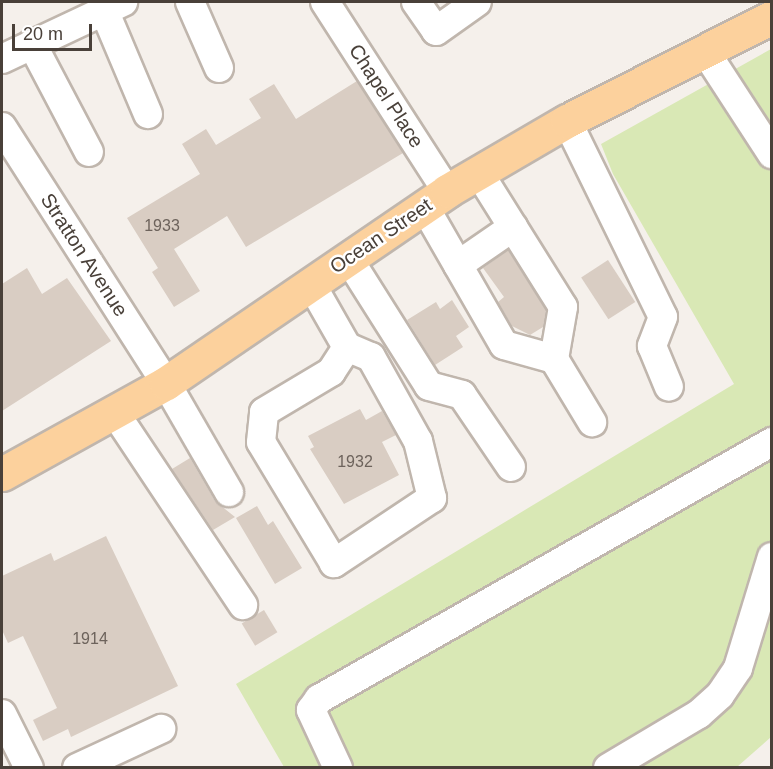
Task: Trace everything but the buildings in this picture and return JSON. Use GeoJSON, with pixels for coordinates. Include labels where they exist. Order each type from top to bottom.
{"type":"FeatureCollection","features":[{"type":"Feature","properties":{"kind":"main road","name":"Ocean Street"},"geometry":{"type":"LineString","coordinates":[[2,474],[116,413],[166,383],[348,258],[479,173],[567,121],[771,17]]}},
{"type":"Feature","properties":{"kind":"street"},"geometry":{"type":"LineString","coordinates":[[190,2],[219,69]]}},
{"type":"Feature","properties":{"kind":"street","name":"Chapel Place"},"geometry":{"type":"LineString","coordinates":[[325,2],[436,199],[458,265],[504,345],[554,360]]}},
{"type":"Feature","properties":{"kind":"street"},"geometry":{"type":"LineString","coordinates":[[416,2],[436,31],[477,2]]}},
{"type":"Feature","properties":{"kind":"street"},"geometry":{"type":"LineString","coordinates":[[2,59],[113,6],[148,114]]}},
{"type":"Feature","properties":{"kind":"street"},"geometry":{"type":"LineString","coordinates":[[32,44],[88,152]]}},
{"type":"Feature","properties":{"kind":"street"},"geometry":{"type":"LineString","coordinates":[[705,51],[771,154]]}},
{"type":"Feature","properties":{"kind":"street"},"geometry":{"type":"LineString","coordinates":[[567,121],[663,317],[652,346],[669,387]]}},
{"type":"Feature","properties":{"kind":"street","name":"Stratton Avenue"},"geometry":{"type":"LineString","coordinates":[[2,127],[166,383],[229,492]]}},
{"type":"Feature","properties":{"kind":"street"},"geometry":{"type":"LineString","coordinates":[[479,173],[562,308],[554,360],[592,422]]}},
{"type":"Feature","properties":{"kind":"street"},"geometry":{"type":"LineString","coordinates":[[458,265],[513,227]]}},
{"type":"Feature","properties":{"kind":"street"},"geometry":{"type":"LineString","coordinates":[[348,258],[429,386],[462,395],[511,467]]}},
{"type":"Feature","properties":{"kind":"street"},"geometry":{"type":"LineString","coordinates":[[311,284],[347,347],[371,357],[418,441],[432,498],[334,563],[261,442],[264,412],[331,372],[347,347]]}},
{"type":"Feature","properties":{"kind":"street"},"geometry":{"type":"LineString","coordinates":[[116,413],[243,605]]}},
{"type":"Feature","properties":{"kind":"street"},"geometry":{"type":"LineString","coordinates":[[338,768],[311,710],[319,699],[771,442]]}},
{"type":"Feature","properties":{"kind":"street"},"geometry":{"type":"LineString","coordinates":[[608,768],[699,714],[720,695],[738,668],[771,557]]}},
{"type":"Feature","properties":{"kind":"street"},"geometry":{"type":"LineString","coordinates":[[2,714],[29,768]]}},
{"type":"Feature","properties":{"kind":"street"},"geometry":{"type":"LineString","coordinates":[[77,768],[161,729]]}},
{"type":"Feature","properties":{"kind":"green space"},"geometry":{"type":"Polygon","coordinates":[[[771,49],[771,737],[737,767],[284,767],[236,684],[734,384],[613,174],[601,144],[771,49]]]}}]}
